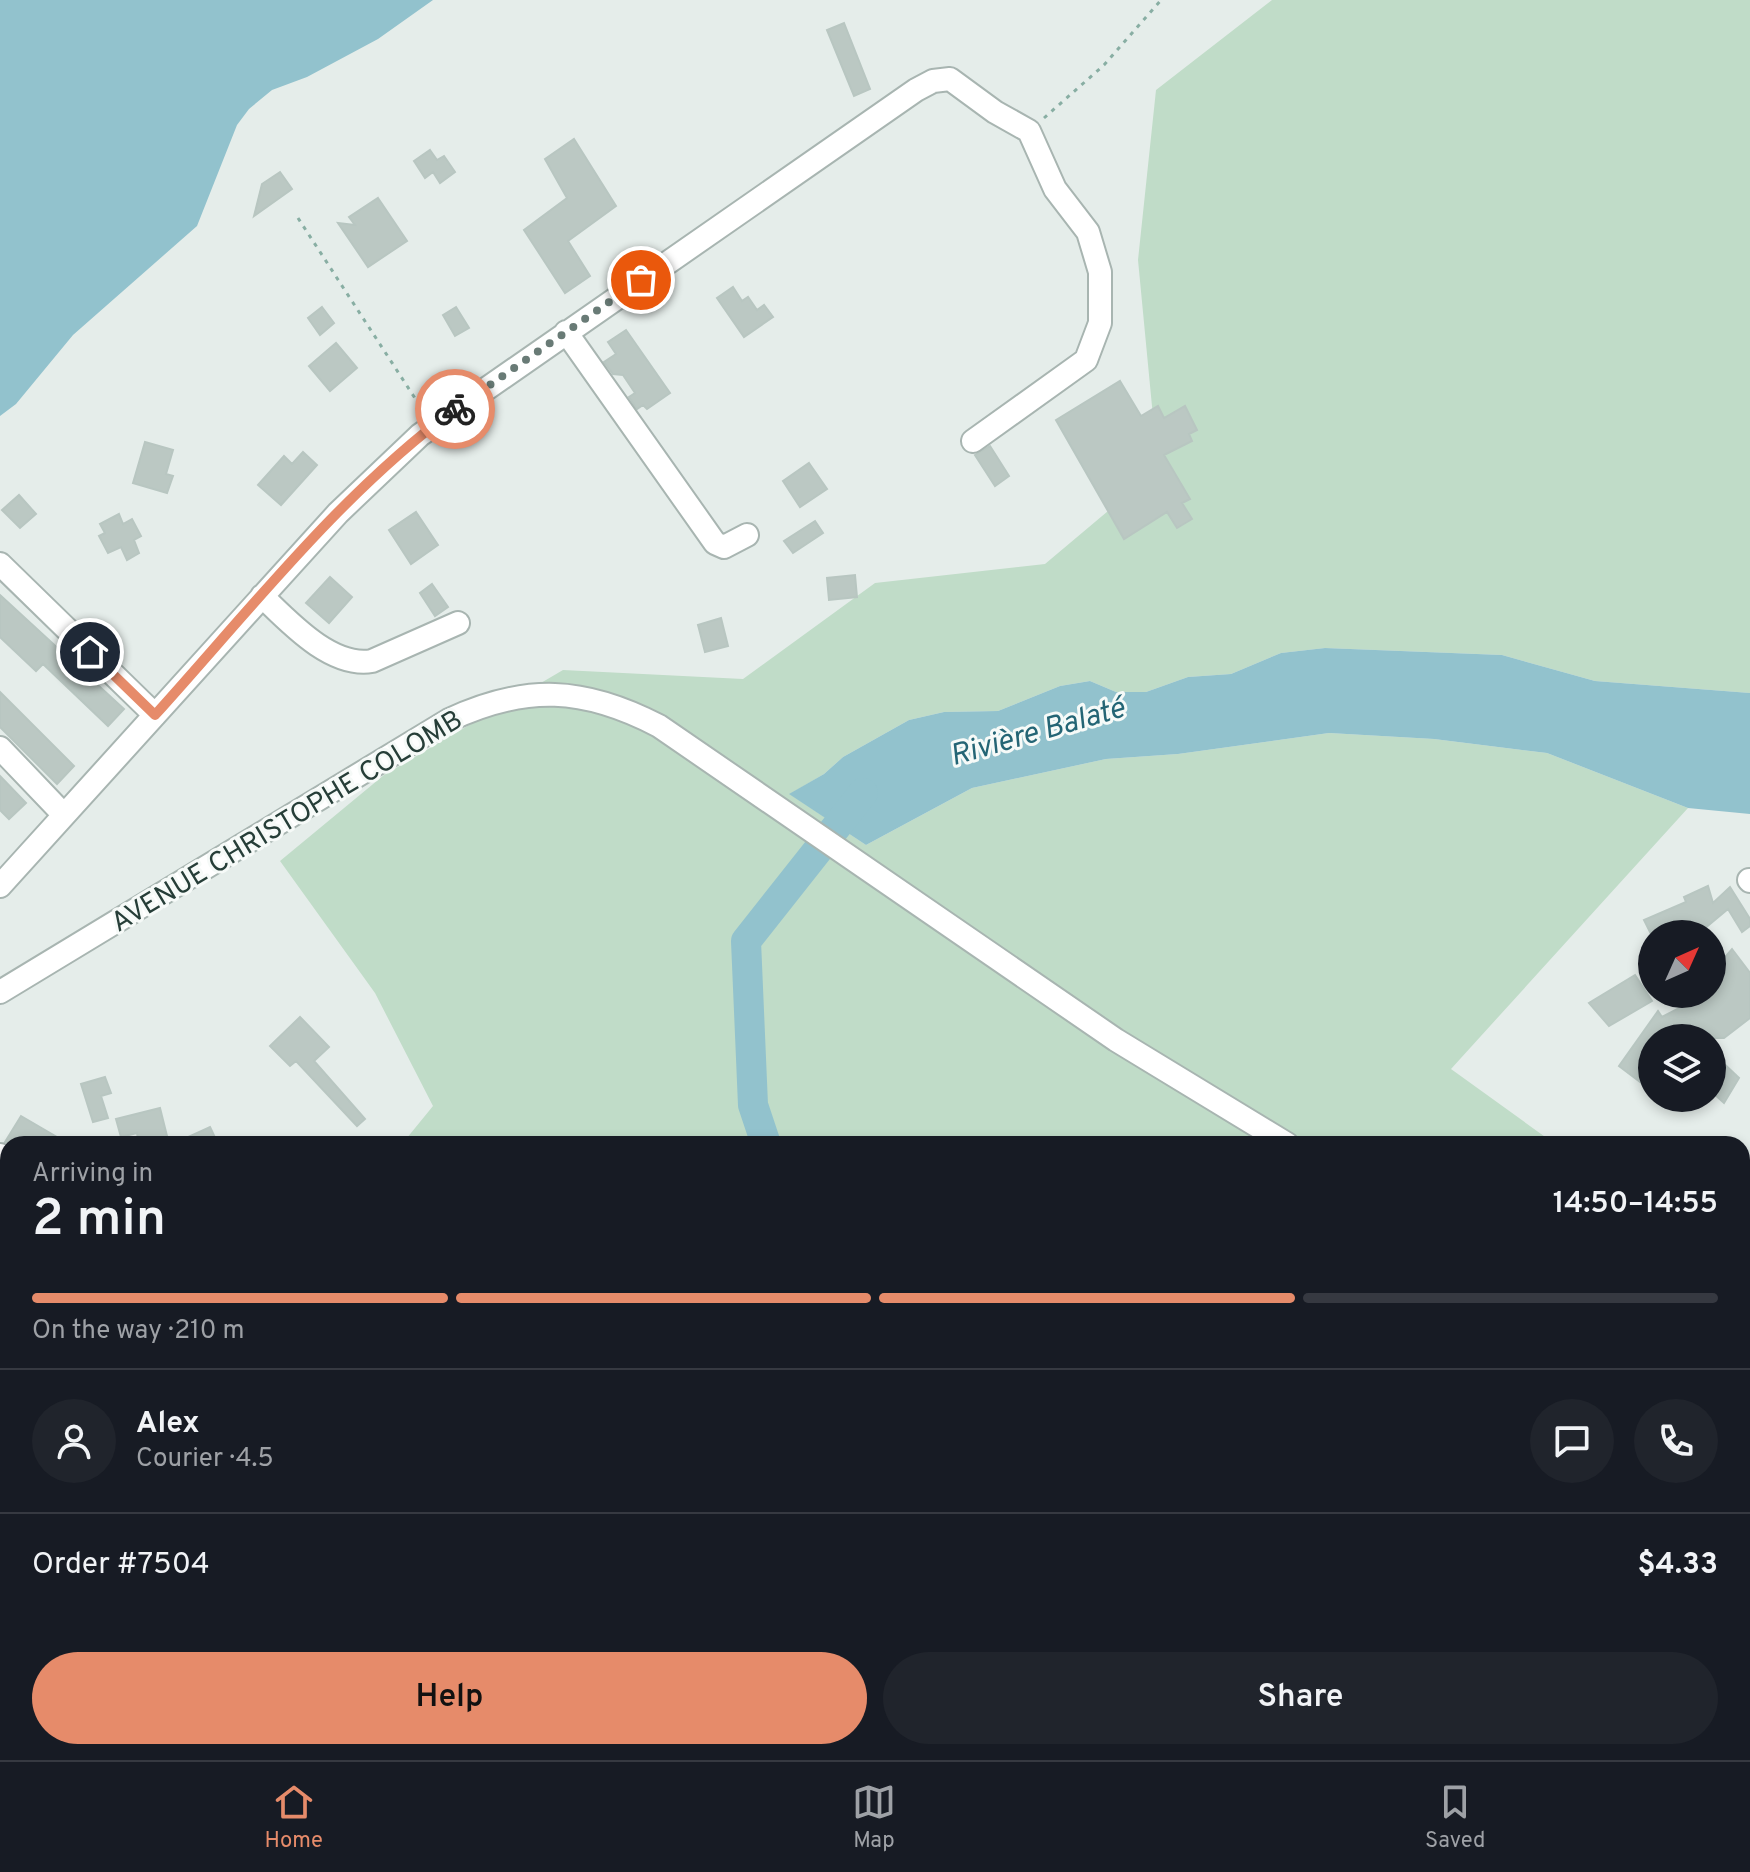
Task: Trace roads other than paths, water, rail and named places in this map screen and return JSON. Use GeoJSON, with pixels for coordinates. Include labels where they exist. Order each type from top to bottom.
{"type":"FeatureCollection","features":[{"type":"Feature","properties":{"kind":"street"},"geometry":{"type":"LineString","coordinates":[[0,886],[338,513],[433,426],[933,81],[950,79],[995,112],[1029,131],[1055,189],[1088,232],[1100,272],[1100,323],[1086,360],[973,441]]}},
{"type":"Feature","properties":{"kind":"street"},"geometry":{"type":"LineString","coordinates":[[566,332],[715,543],[724,547],[747,535]]}},
{"type":"Feature","properties":{"kind":"street"},"geometry":{"type":"LineString","coordinates":[[0,564],[155,715]]}},
{"type":"Feature","properties":{"kind":"street"},"geometry":{"type":"LineString","coordinates":[[262,596],[329,651],[357,664],[372,661],[458,623]]}},
{"type":"Feature","properties":{"kind":"street","name":"AVENUE CHRISTOPHE COLOMB"},"geometry":{"type":"LineString","coordinates":[[0,992],[449,720],[510,697],[541,694],[603,701],[659,726],[1116,1040],[1274,1136]]}},
{"type":"Feature","properties":{"kind":"street"},"geometry":{"type":"LineString","coordinates":[[0,748],[64,815]]}},
{"type":"Feature","properties":{"kind":"water"},"geometry":{"type":"Polygon","coordinates":[[[0,0],[433,0],[378,39],[307,77],[272,90],[249,109],[237,125],[197,226],[73,335],[16,404],[0,416],[0,0]]]}},
{"type":"Feature","properties":{"kind":"water"},"geometry":{"type":"Polygon","coordinates":[[[1325,648],[1502,655],[1595,681],[1750,693],[1750,814],[1688,808],[1547,753],[1434,739],[1329,733],[1178,754],[1106,759],[972,788],[866,845],[789,794],[824,774],[843,757],[909,720],[944,712],[998,711],[1060,686],[1090,681],[1116,692],[1146,692],[1188,677],[1231,674],[1281,653],[1325,648]]]}},
{"type":"Feature","properties":{"kind":"waterway","name":"Rivière Balaté"},"geometry":{"type":"LineString","coordinates":[[763,1136],[753,1105],[746,941],[863,793]]}}]}
